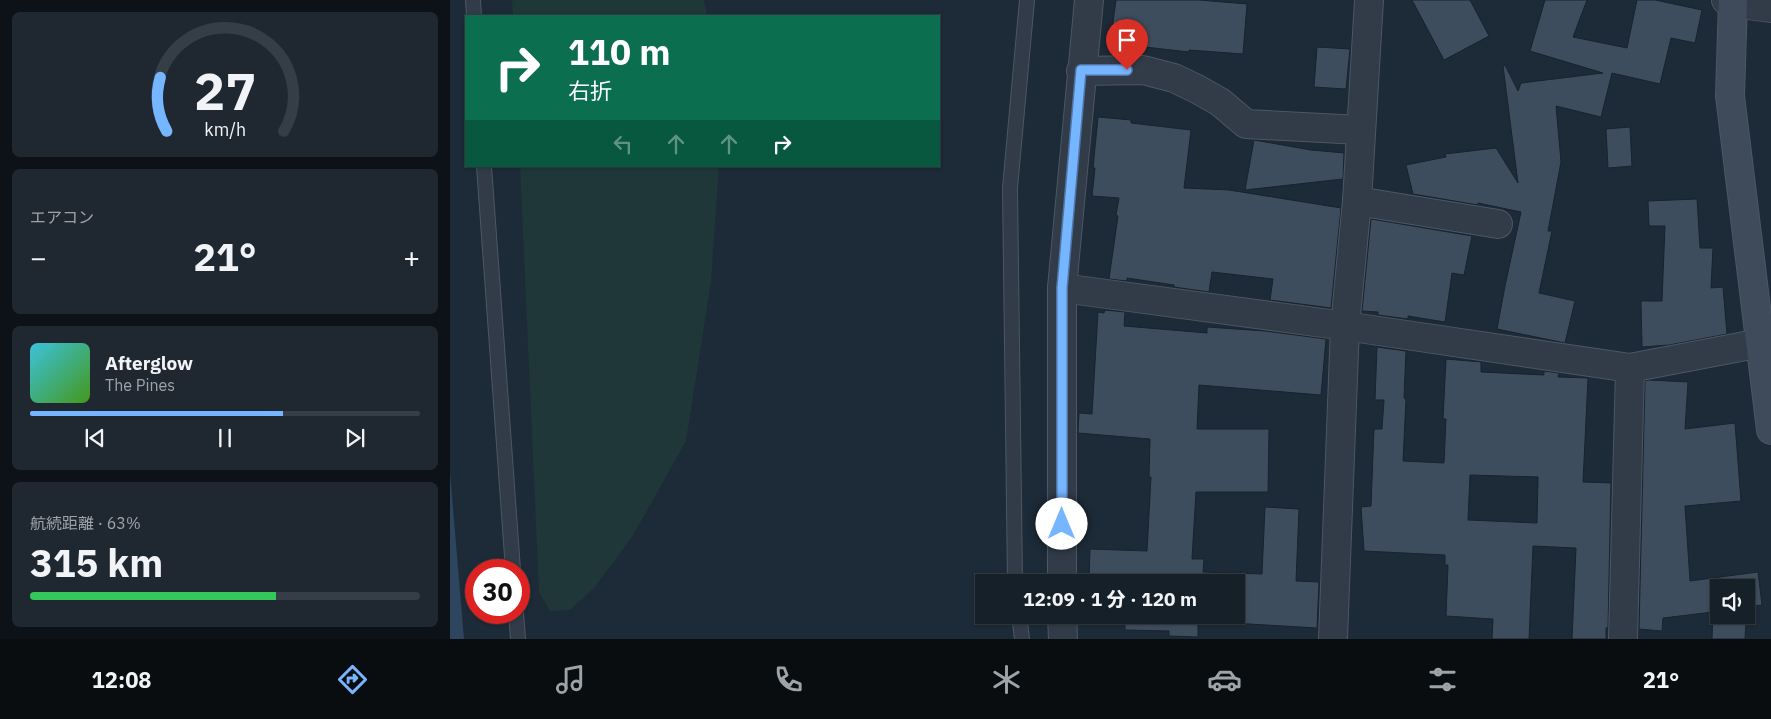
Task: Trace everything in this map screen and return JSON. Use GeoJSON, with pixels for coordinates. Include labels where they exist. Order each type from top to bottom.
{"type":"FeatureCollection","features":[{"type":"Feature","properties":{"kind":"street"},"geometry":{"type":"LineString","coordinates":[[1062,574],[1062,288],[1088,0]]}},
{"type":"Feature","properties":{"kind":"street"},"geometry":{"type":"LineString","coordinates":[[1333,639],[1345,326],[1357,201],[1369,0]]}},
{"type":"Feature","properties":{"kind":"street"},"geometry":{"type":"LineString","coordinates":[[1771,8],[1731,1],[1730,96],[1766,343],[1771,430]]}},
{"type":"Feature","properties":{"kind":"street"},"geometry":{"type":"LineString","coordinates":[[1081,70],[1143,70],[1174,78],[1197,88],[1220,102],[1246,124],[1360,130]]}},
{"type":"Feature","properties":{"kind":"street"},"geometry":{"type":"LineString","coordinates":[[1357,201],[1498,224]]}},
{"type":"Feature","properties":{"kind":"street"},"geometry":{"type":"LineString","coordinates":[[1062,288],[1345,326],[1630,368],[1766,343]]}},
{"type":"Feature","properties":{"kind":"street"},"geometry":{"type":"LineString","coordinates":[[1623,639],[1630,368]]}},
{"type":"Feature","properties":{"kind":"lane"},"geometry":{"type":"LineString","coordinates":[[473,0],[474,15]]}},
{"type":"Feature","properties":{"kind":"lane"},"geometry":{"type":"LineString","coordinates":[[1015,574],[1010,188],[1027,0]]}},
{"type":"Feature","properties":{"kind":"lane"},"geometry":{"type":"LineString","coordinates":[[484,167],[512,559]]}},
{"type":"Feature","properties":{"kind":"lane"},"geometry":{"type":"LineString","coordinates":[[517,624],[518,639]]}},
{"type":"Feature","properties":{"kind":"lane"},"geometry":{"type":"LineString","coordinates":[[1020,624],[1022,639]]}},
{"type":"Feature","properties":{"kind":"green space"},"geometry":{"type":"Polygon","coordinates":[[[512,0],[704,0],[707,15],[513,15],[512,0]]]}},
{"type":"Feature","properties":{"kind":"green space"},"geometry":{"type":"Polygon","coordinates":[[[520,167],[719,167],[711,282],[686,441],[632,537],[594,588],[570,610],[550,611],[539,592],[520,167]]]}},
{"type":"Feature","properties":{"kind":"water"},"geometry":{"type":"Polygon","coordinates":[[[450,472],[464,639],[450,639],[450,472]]]}},
{"type":"Feature","properties":{"kind":"building"},"geometry":{"type":"Polygon","coordinates":[[[1116,0],[1199,0],[1247,4],[1243,54],[1189,50],[1189,52],[1110,43],[1116,0]]]}},
{"type":"Feature","properties":{"kind":"building"},"geometry":{"type":"Polygon","coordinates":[[[1412,0],[1470,0],[1489,36],[1444,60],[1412,0]]]}},
{"type":"Feature","properties":{"kind":"building"},"geometry":{"type":"Polygon","coordinates":[[[1545,0],[1587,0],[1573,37],[1627,48],[1637,0],[1655,0],[1702,10],[1695,43],[1671,38],[1660,84],[1612,73],[1601,117],[1556,106],[1561,162],[1548,231],[1552,231],[1539,293],[1575,301],[1565,343],[1497,329],[1521,212],[1478,203],[1478,205],[1413,194],[1406,165],[1446,157],[1445,154],[1496,148],[1518,183],[1503,66],[1505,65],[1518,91],[1521,83],[1603,73],[1530,51],[1545,0]]]}},
{"type":"Feature","properties":{"kind":"building"},"geometry":{"type":"Polygon","coordinates":[[[1317,47],[1350,49],[1346,89],[1314,87],[1317,47]]]}},
{"type":"Feature","properties":{"kind":"building"},"geometry":{"type":"Polygon","coordinates":[[[1098,117],[1131,120],[1131,123],[1191,130],[1184,188],[1229,190],[1341,208],[1331,308],[1270,300],[1273,279],[1212,272],[1209,292],[1127,278],[1127,281],[1109,279],[1119,198],[1092,196],[1098,117]]]}},
{"type":"Feature","properties":{"kind":"building"},"geometry":{"type":"Polygon","coordinates":[[[1630,127],[1632,166],[1608,168],[1606,129],[1630,127]]]}},
{"type":"Feature","properties":{"kind":"building"},"geometry":{"type":"Polygon","coordinates":[[[1254,140],[1311,150],[1344,153],[1343,179],[1245,190],[1254,140]]]}},
{"type":"Feature","properties":{"kind":"building"},"geometry":{"type":"Polygon","coordinates":[[[1697,199],[1700,248],[1713,248],[1711,288],[1723,287],[1727,334],[1669,345],[1642,347],[1641,301],[1662,301],[1665,226],[1649,226],[1648,201],[1697,199]]]}},
{"type":"Feature","properties":{"kind":"building"},"geometry":{"type":"Polygon","coordinates":[[[1371,219],[1472,236],[1464,275],[1452,273],[1445,322],[1408,316],[1408,319],[1378,315],[1378,312],[1362,311],[1371,219]]]}},
{"type":"Feature","properties":{"kind":"building"},"geometry":{"type":"Polygon","coordinates":[[[1105,310],[1125,312],[1124,326],[1207,333],[1207,327],[1265,331],[1326,339],[1321,395],[1199,385],[1197,429],[1269,429],[1268,492],[1196,492],[1192,559],[1204,559],[1203,572],[1262,574],[1265,507],[1299,509],[1296,581],[1319,582],[1317,628],[1245,624],[1245,574],[1089,574],[1090,549],[1147,551],[1151,477],[1149,477],[1150,439],[1078,433],[1079,413],[1092,414],[1098,312],[1104,313],[1105,310]]]}},
{"type":"Feature","properties":{"kind":"building"},"geometry":{"type":"Polygon","coordinates":[[[1377,347],[1406,351],[1403,461],[1444,463],[1446,419],[1443,419],[1446,359],[1481,362],[1481,372],[1544,375],[1544,371],[1559,373],[1558,377],[1588,378],[1583,482],[1611,483],[1608,628],[1606,628],[1606,639],[1572,639],[1576,548],[1533,546],[1529,639],[1492,639],[1493,619],[1446,616],[1448,565],[1445,565],[1445,555],[1364,551],[1361,507],[1371,506],[1374,429],[1382,429],[1384,400],[1375,400],[1377,347]],[[1470,475],[1468,520],[1537,523],[1538,477],[1470,475]]]}},
{"type":"Feature","properties":{"kind":"building"},"geometry":{"type":"Polygon","coordinates":[[[1645,381],[1688,382],[1685,429],[1735,423],[1741,501],[1685,506],[1690,581],[1758,572],[1762,605],[1755,606],[1755,579],[1710,579],[1710,612],[1663,618],[1662,631],[1639,629],[1645,381]]]}},
{"type":"Feature","properties":{"kind":"building"},"geometry":{"type":"Polygon","coordinates":[[[1106,624],[1198,624],[1198,637],[1169,636],[1169,631],[1125,630],[1125,625],[1106,624]]]}},
{"type":"Feature","properties":{"kind":"building"},"geometry":{"type":"Polygon","coordinates":[[[1713,624],[1746,624],[1745,639],[1712,639],[1713,624]]]}},
{"type":"Feature","properties":{"kind":"route"},"geometry":{"type":"LineString","coordinates":[[1062,524],[1062,288],[1081,70],[1127,70]]}}]}
